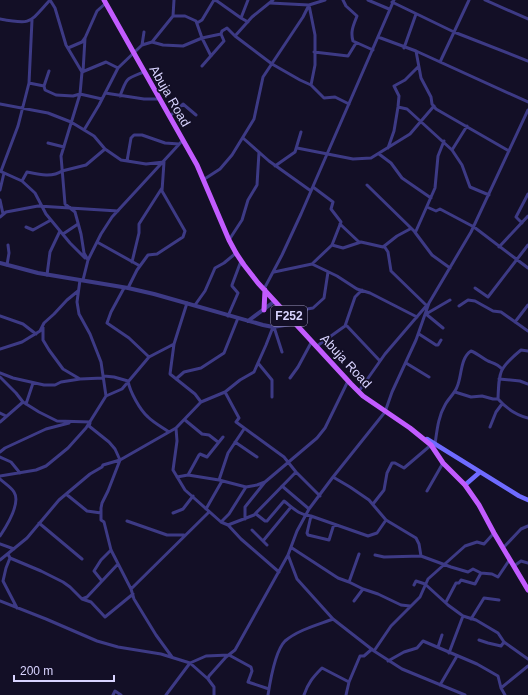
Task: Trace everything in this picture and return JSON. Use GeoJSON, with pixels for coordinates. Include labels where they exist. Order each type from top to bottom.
{"type":"FeatureCollection","features":[{"type":"Feature","properties":{"kind":"main road","name":"Abuja Road"},"geometry":{"type":"LineString","coordinates":[[105,2],[183,140],[203,180],[229,240],[241,261],[265,290],[348,381],[386,412],[433,445],[443,463],[465,485],[479,505],[528,589]]}},
{"type":"Feature","properties":{"kind":"main road"},"geometry":{"type":"LineString","coordinates":[[264,310],[265,290]]}},
{"type":"Feature","properties":{"kind":"main road"},"geometry":{"type":"LineString","coordinates":[[433,445],[480,472],[528,503]]}},
{"type":"Feature","properties":{"kind":"main road"},"geometry":{"type":"LineString","coordinates":[[465,485],[480,472]]}},
{"type":"Feature","properties":{"kind":"main road"},"geometry":{"type":"LineString","coordinates":[[519,496],[528,500]]}},
{"type":"Feature","properties":{"kind":"street"},"geometry":{"type":"LineString","coordinates":[[0,19],[21,23],[32,20],[50,0],[55,8],[62,34],[68,48],[82,72]]}},
{"type":"Feature","properties":{"kind":"street"},"geometry":{"type":"LineString","coordinates":[[152,42],[173,16],[174,0]]}},
{"type":"Feature","properties":{"kind":"street"},"geometry":{"type":"LineString","coordinates":[[197,23],[202,20],[214,0],[248,22]]}},
{"type":"Feature","properties":{"kind":"street"},"geometry":{"type":"LineString","coordinates":[[241,18],[248,0]]}},
{"type":"Feature","properties":{"kind":"street"},"geometry":{"type":"LineString","coordinates":[[235,36],[252,17],[273,0]]}},
{"type":"Feature","properties":{"kind":"street"},"geometry":{"type":"LineString","coordinates":[[270,3],[309,4],[325,0]]}},
{"type":"Feature","properties":{"kind":"street"},"geometry":{"type":"LineString","coordinates":[[343,0],[346,6],[357,16],[352,26],[353,41],[373,50]]}},
{"type":"Feature","properties":{"kind":"street"},"geometry":{"type":"LineString","coordinates":[[368,0],[389,9]]}},
{"type":"Feature","properties":{"kind":"street"},"geometry":{"type":"LineString","coordinates":[[440,62],[469,0]]}},
{"type":"Feature","properties":{"kind":"street"},"geometry":{"type":"LineString","coordinates":[[485,0],[528,19]]}},
{"type":"Feature","properties":{"kind":"street"},"geometry":{"type":"LineString","coordinates":[[265,290],[313,187],[393,1],[454,32],[528,61]]}},
{"type":"Feature","properties":{"kind":"street"},"geometry":{"type":"LineString","coordinates":[[68,48],[82,42],[97,11],[105,2]]}},
{"type":"Feature","properties":{"kind":"street"},"geometry":{"type":"LineString","coordinates":[[309,4],[315,35],[315,65],[311,84]]}},
{"type":"Feature","properties":{"kind":"street"},"geometry":{"type":"LineString","coordinates":[[203,180],[220,169],[232,155],[243,138],[254,119],[262,80],[303,17],[309,4]]}},
{"type":"Feature","properties":{"kind":"street"},"geometry":{"type":"LineString","coordinates":[[404,48],[416,14]]}},
{"type":"Feature","properties":{"kind":"street"},"geometry":{"type":"LineString","coordinates":[[173,16],[185,16],[196,21],[211,56]]}},
{"type":"Feature","properties":{"kind":"street"},"geometry":{"type":"LineString","coordinates":[[0,190],[2,172],[18,126],[29,83],[32,20]]}},
{"type":"Feature","properties":{"kind":"street"},"geometry":{"type":"LineString","coordinates":[[84,130],[118,68],[142,45],[152,42],[163,45],[183,46],[202,38],[221,34],[222,31],[227,28],[235,36],[272,64],[300,80],[311,84],[324,98],[335,97],[349,104]]}},
{"type":"Feature","properties":{"kind":"street"},"geometry":{"type":"LineString","coordinates":[[142,45],[144,32]]}},
{"type":"Feature","properties":{"kind":"street"},"geometry":{"type":"LineString","coordinates":[[202,66],[224,41],[221,34]]}},
{"type":"Feature","properties":{"kind":"street"},"geometry":{"type":"LineString","coordinates":[[378,37],[404,48],[416,51],[528,102]]}},
{"type":"Feature","properties":{"kind":"street"},"geometry":{"type":"LineString","coordinates":[[85,38],[80,94],[61,156],[65,204],[74,212],[81,234],[84,253],[88,260]]}},
{"type":"Feature","properties":{"kind":"street"},"geometry":{"type":"LineString","coordinates":[[314,52],[348,56],[356,43]]}},
{"type":"Feature","properties":{"kind":"street"},"geometry":{"type":"LineString","coordinates":[[416,51],[421,78],[434,106],[444,114],[509,151]]}},
{"type":"Feature","properties":{"kind":"street"},"geometry":{"type":"LineString","coordinates":[[82,72],[106,62],[118,68]]}},
{"type":"Feature","properties":{"kind":"street"},"geometry":{"type":"LineString","coordinates":[[388,148],[394,131],[398,107],[399,96],[394,86],[405,80],[418,67]]}},
{"type":"Feature","properties":{"kind":"street"},"geometry":{"type":"LineString","coordinates":[[44,86],[49,71]]}},
{"type":"Feature","properties":{"kind":"street"},"geometry":{"type":"LineString","coordinates":[[120,96],[127,79],[144,72]]}},
{"type":"Feature","properties":{"kind":"street"},"geometry":{"type":"LineString","coordinates":[[29,83],[44,86],[46,90],[56,95],[73,96],[80,94],[102,99]]}},
{"type":"Feature","properties":{"kind":"street"},"geometry":{"type":"LineString","coordinates":[[105,94],[160,100]]}},
{"type":"Feature","properties":{"kind":"street"},"geometry":{"type":"LineString","coordinates":[[170,116],[182,104],[196,115]]}},
{"type":"Feature","properties":{"kind":"street"},"geometry":{"type":"LineString","coordinates":[[0,106],[48,113],[71,122],[94,136],[106,149],[121,160],[146,164],[164,162]]}},
{"type":"Feature","properties":{"kind":"street"},"geometry":{"type":"LineString","coordinates":[[297,148],[326,155],[353,159],[371,158],[410,134],[434,106]]}},
{"type":"Feature","properties":{"kind":"street"},"geometry":{"type":"LineString","coordinates":[[398,107],[407,109],[452,150],[462,165],[470,187],[489,195]]}},
{"type":"Feature","properties":{"kind":"street"},"geometry":{"type":"LineString","coordinates":[[359,391],[380,360],[428,304],[450,268],[474,227],[528,110]]}},
{"type":"Feature","properties":{"kind":"street"},"geometry":{"type":"LineString","coordinates":[[523,121],[528,124]]}},
{"type":"Feature","properties":{"kind":"street"},"geometry":{"type":"LineString","coordinates":[[452,150],[467,126]]}},
{"type":"Feature","properties":{"kind":"street"},"geometry":{"type":"LineString","coordinates":[[275,166],[295,152],[302,132]]}},
{"type":"Feature","properties":{"kind":"street"},"geometry":{"type":"LineString","coordinates":[[127,161],[131,138],[134,135],[142,135],[165,143],[179,144]]}},
{"type":"Feature","properties":{"kind":"street"},"geometry":{"type":"LineString","coordinates":[[243,138],[275,166],[311,191]]}},
{"type":"Feature","properties":{"kind":"street"},"geometry":{"type":"LineString","coordinates":[[106,396],[101,362],[80,314],[77,302],[78,291],[88,260],[105,228],[118,211],[183,140]]}},
{"type":"Feature","properties":{"kind":"street"},"geometry":{"type":"LineString","coordinates":[[414,232],[416,231],[431,198],[436,181],[438,156],[444,142]]}},
{"type":"Feature","properties":{"kind":"street"},"geometry":{"type":"LineString","coordinates":[[48,143],[64,146]]}},
{"type":"Feature","properties":{"kind":"street"},"geometry":{"type":"LineString","coordinates":[[22,181],[27,172],[46,175],[59,173],[86,165],[106,149]]}},
{"type":"Feature","properties":{"kind":"street"},"geometry":{"type":"LineString","coordinates":[[229,240],[242,220],[248,200],[257,185],[259,152]]}},
{"type":"Feature","properties":{"kind":"street"},"geometry":{"type":"LineString","coordinates":[[379,154],[391,163],[401,177],[431,198]]}},
{"type":"Feature","properties":{"kind":"street"},"geometry":{"type":"LineString","coordinates":[[149,357],[129,338],[107,323],[111,312],[148,255],[157,254],[183,237],[186,231],[163,195],[162,188],[164,162]]}},
{"type":"Feature","properties":{"kind":"street"},"geometry":{"type":"LineString","coordinates":[[2,172],[22,181],[35,193],[51,220],[70,243],[88,260]]}},
{"type":"Feature","properties":{"kind":"street"},"geometry":{"type":"LineString","coordinates":[[367,185],[414,232],[432,255],[450,268]]}},
{"type":"Feature","properties":{"kind":"street"},"geometry":{"type":"LineString","coordinates":[[313,187],[333,202],[331,209],[340,221],[340,224],[359,242]]}},
{"type":"Feature","properties":{"kind":"street"},"geometry":{"type":"LineString","coordinates":[[132,262],[139,233],[139,224],[162,188]]}},
{"type":"Feature","properties":{"kind":"street"},"geometry":{"type":"LineString","coordinates":[[522,223],[516,217],[528,194]]}},
{"type":"Feature","properties":{"kind":"street"},"geometry":{"type":"LineString","coordinates":[[0,200],[3,214]]}},
{"type":"Feature","properties":{"kind":"street"},"geometry":{"type":"LineString","coordinates":[[0,217],[3,214],[38,206],[118,211]]}},
{"type":"Feature","properties":{"kind":"street"},"geometry":{"type":"LineString","coordinates":[[427,207],[436,211],[440,209],[474,227],[528,268]]}},
{"type":"Feature","properties":{"kind":"street"},"geometry":{"type":"LineString","coordinates":[[500,247],[528,216]]}},
{"type":"Feature","properties":{"kind":"street"},"geometry":{"type":"LineString","coordinates":[[26,227],[33,230],[51,220]]}},
{"type":"Feature","properties":{"kind":"street"},"geometry":{"type":"LineString","coordinates":[[63,234],[78,224]]}},
{"type":"Feature","properties":{"kind":"street"},"geometry":{"type":"LineString","coordinates":[[274,272],[312,264],[332,245],[340,224]]}},
{"type":"Feature","properties":{"kind":"street"},"geometry":{"type":"LineString","coordinates":[[332,245],[343,248],[359,242],[384,246],[397,236],[410,229]]}},
{"type":"Feature","properties":{"kind":"street"},"geometry":{"type":"LineString","coordinates":[[46,275],[50,252],[60,231]]}},
{"type":"Feature","properties":{"kind":"street"},"geometry":{"type":"LineString","coordinates":[[98,242],[140,266]]}},
{"type":"Feature","properties":{"kind":"street"},"geometry":{"type":"LineString","coordinates":[[7,265],[9,253],[8,245]]}},
{"type":"Feature","properties":{"kind":"street"},"geometry":{"type":"LineString","coordinates":[[475,288],[488,297],[528,245]]}},
{"type":"Feature","properties":{"kind":"street"},"geometry":{"type":"LineString","coordinates":[[384,246],[388,252],[391,271],[428,304]]}},
{"type":"Feature","properties":{"kind":"street"},"geometry":{"type":"LineString","coordinates":[[195,305],[205,291],[215,268],[236,253]]}},
{"type":"Feature","properties":{"kind":"street"},"geometry":{"type":"LineString","coordinates":[[228,316],[238,293],[232,285],[241,261]]}},
{"type":"Feature","properties":{"kind":"street"},"geometry":{"type":"LineString","coordinates":[[0,263],[46,275],[126,288],[195,305],[228,316],[274,326],[296,323],[307,309],[313,308],[324,298],[328,272]]}},
{"type":"Feature","properties":{"kind":"street"},"geometry":{"type":"LineString","coordinates":[[312,264],[357,289],[362,290],[417,317]]}},
{"type":"Feature","properties":{"kind":"street"},"geometry":{"type":"LineString","coordinates":[[317,346],[345,326],[355,297],[362,290]]}},
{"type":"Feature","properties":{"kind":"street"},"geometry":{"type":"LineString","coordinates":[[0,349],[22,342],[36,334],[67,300],[78,291]]}},
{"type":"Feature","properties":{"kind":"street"},"geometry":{"type":"LineString","coordinates":[[426,314],[450,300]]}},
{"type":"Feature","properties":{"kind":"street"},"geometry":{"type":"LineString","coordinates":[[459,306],[468,300],[471,300],[493,311],[501,312],[528,331]]}},
{"type":"Feature","properties":{"kind":"street"},"geometry":{"type":"LineString","coordinates":[[248,321],[275,301]]}},
{"type":"Feature","properties":{"kind":"street"},"geometry":{"type":"LineString","coordinates":[[187,303],[174,344],[170,374],[195,394],[202,402]]}},
{"type":"Feature","properties":{"kind":"street"},"geometry":{"type":"LineString","coordinates":[[208,679],[209,676],[235,650],[292,548],[297,531],[309,509],[386,412],[392,392],[419,334],[428,304]]}},
{"type":"Feature","properties":{"kind":"street"},"geometry":{"type":"LineString","coordinates":[[515,322],[528,305]]}},
{"type":"Feature","properties":{"kind":"street"},"geometry":{"type":"LineString","coordinates":[[426,314],[443,328]]}},
{"type":"Feature","properties":{"kind":"street"},"geometry":{"type":"LineString","coordinates":[[0,316],[23,324],[36,334]]}},
{"type":"Feature","properties":{"kind":"street"},"geometry":{"type":"LineString","coordinates":[[176,379],[184,372],[201,368],[224,352],[238,318]]}},
{"type":"Feature","properties":{"kind":"street"},"geometry":{"type":"LineString","coordinates":[[43,325],[43,340],[49,350],[63,369],[80,379]]}},
{"type":"Feature","properties":{"kind":"street"},"geometry":{"type":"LineString","coordinates":[[274,326],[282,352]]}},
{"type":"Feature","properties":{"kind":"street"},"geometry":{"type":"LineString","coordinates":[[0,560],[27,538],[38,523],[59,500],[90,474],[102,468],[103,465],[120,460],[176,428],[202,402],[225,392],[255,370],[274,326]]}},
{"type":"Feature","properties":{"kind":"street"},"geometry":{"type":"LineString","coordinates":[[345,326],[348,327],[380,360]]}},
{"type":"Feature","properties":{"kind":"street"},"geometry":{"type":"LineString","coordinates":[[419,334],[436,345],[438,345],[441,340]]}},
{"type":"Feature","properties":{"kind":"street"},"geometry":{"type":"LineString","coordinates":[[290,378],[298,367],[312,341]]}},
{"type":"Feature","properties":{"kind":"street"},"geometry":{"type":"LineString","coordinates":[[0,478],[36,470],[46,466],[68,448],[90,422],[106,396],[118,391],[149,357],[174,344]]}},
{"type":"Feature","properties":{"kind":"street"},"geometry":{"type":"LineString","coordinates":[[528,351],[520,350],[506,362],[499,379],[498,399],[513,412],[528,418]]}},
{"type":"Feature","properties":{"kind":"street"},"geometry":{"type":"LineString","coordinates":[[373,504],[384,490],[386,473],[392,463],[404,468],[433,445],[441,412],[458,387],[463,362],[466,356],[471,351],[498,365],[502,369]]}},
{"type":"Feature","properties":{"kind":"street"},"geometry":{"type":"LineString","coordinates":[[406,363],[429,377]]}},
{"type":"Feature","properties":{"kind":"street"},"geometry":{"type":"LineString","coordinates":[[258,364],[272,380],[272,397]]}},
{"type":"Feature","properties":{"kind":"street"},"geometry":{"type":"LineString","coordinates":[[0,373],[44,385],[103,377],[114,377],[128,381]]}},
{"type":"Feature","properties":{"kind":"street"},"geometry":{"type":"LineString","coordinates":[[0,377],[24,403],[57,421],[90,422]]}},
{"type":"Feature","properties":{"kind":"street"},"geometry":{"type":"LineString","coordinates":[[499,379],[520,381],[528,384]]}},
{"type":"Feature","properties":{"kind":"street"},"geometry":{"type":"LineString","coordinates":[[128,381],[129,389],[147,416],[169,432]]}},
{"type":"Feature","properties":{"kind":"street"},"geometry":{"type":"LineString","coordinates":[[245,520],[245,508],[265,482],[288,463],[325,428],[348,381]]}},
{"type":"Feature","properties":{"kind":"street"},"geometry":{"type":"LineString","coordinates":[[0,422],[24,403],[33,383]]}},
{"type":"Feature","properties":{"kind":"street"},"geometry":{"type":"LineString","coordinates":[[225,392],[239,418],[236,422],[284,457],[296,472],[320,496]]}},
{"type":"Feature","properties":{"kind":"street"},"geometry":{"type":"LineString","coordinates":[[455,392],[471,397],[482,396],[498,399]]}},
{"type":"Feature","properties":{"kind":"street"},"geometry":{"type":"LineString","coordinates":[[490,427],[496,412],[502,404]]}},
{"type":"Feature","properties":{"kind":"street"},"geometry":{"type":"LineString","coordinates":[[0,413],[6,416]]}},
{"type":"Feature","properties":{"kind":"street"},"geometry":{"type":"LineString","coordinates":[[185,420],[202,434],[208,435],[218,442]]}},
{"type":"Feature","properties":{"kind":"street"},"geometry":{"type":"LineString","coordinates":[[0,452],[5,448],[46,430],[71,422]]}},
{"type":"Feature","properties":{"kind":"street"},"geometry":{"type":"LineString","coordinates":[[90,422],[89,426],[109,442],[115,449],[120,460],[102,503],[101,520],[104,522],[111,550],[140,610],[172,657]]}},
{"type":"Feature","properties":{"kind":"street"},"geometry":{"type":"LineString","coordinates":[[176,428],[177,441],[173,470],[185,490],[221,522],[228,525],[241,539],[279,572]]}},
{"type":"Feature","properties":{"kind":"street"},"geometry":{"type":"LineString","coordinates":[[206,509],[220,481],[228,453],[244,429]]}},
{"type":"Feature","properties":{"kind":"street"},"geometry":{"type":"LineString","coordinates":[[188,475],[199,455],[200,454],[206,458],[223,437]]}},
{"type":"Feature","properties":{"kind":"street"},"geometry":{"type":"LineString","coordinates":[[235,442],[257,457]]}},
{"type":"Feature","properties":{"kind":"street"},"geometry":{"type":"LineString","coordinates":[[0,457],[11,462],[20,473]]}},
{"type":"Feature","properties":{"kind":"street"},"geometry":{"type":"LineString","coordinates":[[427,490],[443,463]]}},
{"type":"Feature","properties":{"kind":"street"},"geometry":{"type":"LineString","coordinates":[[228,525],[245,520],[256,514],[296,472]]}},
{"type":"Feature","properties":{"kind":"street"},"geometry":{"type":"LineString","coordinates":[[177,477],[188,475],[246,487],[265,482]]}},
{"type":"Feature","properties":{"kind":"street"},"geometry":{"type":"LineString","coordinates":[[333,477],[350,487],[373,504],[386,520],[416,538],[419,544],[421,556]]}},
{"type":"Feature","properties":{"kind":"street"},"geometry":{"type":"LineString","coordinates":[[0,478],[15,492],[16,500],[11,516],[0,536]]}},
{"type":"Feature","properties":{"kind":"street"},"geometry":{"type":"LineString","coordinates":[[282,486],[309,509]]}},
{"type":"Feature","properties":{"kind":"street"},"geometry":{"type":"LineString","coordinates":[[221,522],[229,514],[246,487]]}},
{"type":"Feature","properties":{"kind":"street"},"geometry":{"type":"LineString","coordinates":[[66,494],[86,511],[101,513]]}},
{"type":"Feature","properties":{"kind":"street"},"geometry":{"type":"LineString","coordinates":[[173,513],[183,508],[193,496]]}},
{"type":"Feature","properties":{"kind":"street"},"geometry":{"type":"LineString","coordinates":[[256,514],[266,522],[284,500],[298,513],[305,516],[312,516],[368,536],[377,533],[386,520]]}},
{"type":"Feature","properties":{"kind":"street"},"geometry":{"type":"LineString","coordinates":[[263,540],[291,506]]}},
{"type":"Feature","properties":{"kind":"street"},"geometry":{"type":"LineString","coordinates":[[131,589],[209,512]]}},
{"type":"Feature","properties":{"kind":"street"},"geometry":{"type":"LineString","coordinates":[[312,516],[307,533],[308,535],[330,540],[334,524]]}},
{"type":"Feature","properties":{"kind":"street"},"geometry":{"type":"LineString","coordinates":[[127,521],[167,535],[184,535]]}},
{"type":"Feature","properties":{"kind":"street"},"geometry":{"type":"LineString","coordinates":[[38,523],[82,559]]}},
{"type":"Feature","properties":{"kind":"street"},"geometry":{"type":"LineString","coordinates":[[503,548],[521,529],[528,526]]}},
{"type":"Feature","properties":{"kind":"street"},"geometry":{"type":"LineString","coordinates":[[0,527],[3,532]]}},
{"type":"Feature","properties":{"kind":"street"},"geometry":{"type":"LineString","coordinates":[[252,530],[267,545]]}},
{"type":"Feature","properties":{"kind":"street"},"geometry":{"type":"LineString","coordinates":[[346,695],[349,682],[360,656],[364,656],[373,650],[391,626],[420,596],[425,584],[465,546],[477,542],[484,544],[494,533]]}},
{"type":"Feature","properties":{"kind":"street"},"geometry":{"type":"LineString","coordinates":[[0,544],[14,549]]}},
{"type":"Feature","properties":{"kind":"street"},"geometry":{"type":"LineString","coordinates":[[292,548],[335,576],[401,605],[410,606]]}},
{"type":"Feature","properties":{"kind":"street"},"geometry":{"type":"LineString","coordinates":[[102,582],[94,571],[101,560],[111,550]]}},
{"type":"Feature","properties":{"kind":"street"},"geometry":{"type":"LineString","coordinates":[[8,554],[10,558],[63,582],[82,599],[91,602],[106,617],[133,594]]}},
{"type":"Feature","properties":{"kind":"street"},"geometry":{"type":"LineString","coordinates":[[350,582],[359,554]]}},
{"type":"Feature","properties":{"kind":"street"},"geometry":{"type":"LineString","coordinates":[[288,555],[297,579],[333,618],[373,650],[402,669],[465,695]]}},
{"type":"Feature","properties":{"kind":"street"},"geometry":{"type":"LineString","coordinates":[[375,555],[384,557],[421,556],[468,572],[473,569],[481,573],[492,574],[498,577],[510,559]]}},
{"type":"Feature","properties":{"kind":"street"},"geometry":{"type":"LineString","coordinates":[[10,558],[3,581],[17,608]]}},
{"type":"Feature","properties":{"kind":"street"},"geometry":{"type":"LineString","coordinates":[[514,566],[520,561],[528,563]]}},
{"type":"Feature","properties":{"kind":"street"},"geometry":{"type":"LineString","coordinates":[[82,599],[87,597],[118,564]]}},
{"type":"Feature","properties":{"kind":"street"},"geometry":{"type":"LineString","coordinates":[[446,602],[456,583],[459,583],[461,580],[475,584],[481,573]]}},
{"type":"Feature","properties":{"kind":"street"},"geometry":{"type":"LineString","coordinates":[[414,585],[416,581],[425,584],[463,616],[498,633],[504,642],[528,659]]}},
{"type":"Feature","properties":{"kind":"street"},"geometry":{"type":"LineString","coordinates":[[354,601],[363,589]]}},
{"type":"Feature","properties":{"kind":"street"},"geometry":{"type":"LineString","coordinates":[[471,619],[484,598],[499,600]]}},
{"type":"Feature","properties":{"kind":"street"},"geometry":{"type":"LineString","coordinates":[[0,601],[97,641],[118,647],[172,657],[190,662],[208,679],[214,687],[214,695]]}},
{"type":"Feature","properties":{"kind":"street"},"geometry":{"type":"LineString","coordinates":[[449,653],[463,616]]}},
{"type":"Feature","properties":{"kind":"street"},"geometry":{"type":"LineString","coordinates":[[268,695],[277,655],[284,642],[300,631],[333,618]]}},
{"type":"Feature","properties":{"kind":"street"},"geometry":{"type":"LineString","coordinates":[[438,647],[442,636]]}},
{"type":"Feature","properties":{"kind":"street"},"geometry":{"type":"LineString","coordinates":[[479,640],[501,646],[504,642]]}},
{"type":"Feature","properties":{"kind":"street"},"geometry":{"type":"LineString","coordinates":[[388,661],[404,652],[417,648],[423,641],[477,664],[498,676],[501,688],[505,695]]}},
{"type":"Feature","properties":{"kind":"street"},"geometry":{"type":"LineString","coordinates":[[166,695],[190,662],[208,656],[229,655],[252,669],[248,682],[269,689]]}},
{"type":"Feature","properties":{"kind":"street"},"geometry":{"type":"LineString","coordinates":[[440,685],[457,656]]}},
{"type":"Feature","properties":{"kind":"street"},"geometry":{"type":"LineString","coordinates":[[501,688],[528,666]]}},
{"type":"Feature","properties":{"kind":"street"},"geometry":{"type":"LineString","coordinates":[[304,695],[307,685],[322,668],[349,682]]}},
{"type":"Feature","properties":{"kind":"street"},"geometry":{"type":"LineString","coordinates":[[113,695],[115,691],[121,695]]}}]}
